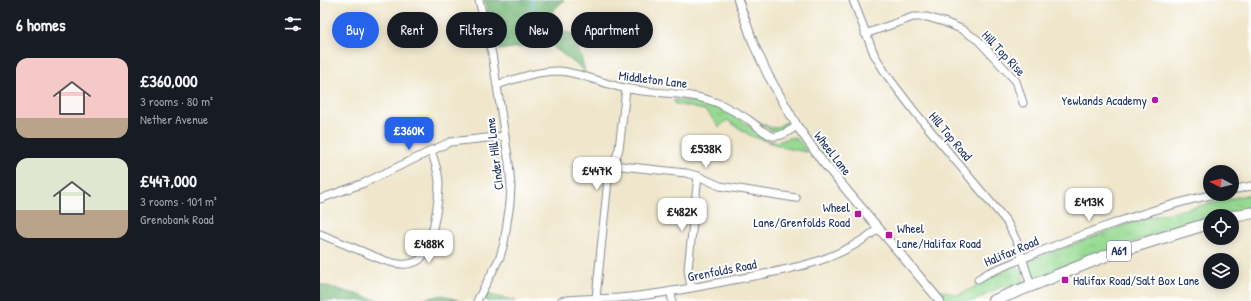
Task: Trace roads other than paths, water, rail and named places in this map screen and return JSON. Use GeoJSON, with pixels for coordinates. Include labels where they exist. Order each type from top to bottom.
{"type":"FeatureCollection","features":[{"type":"Feature","properties":{"kind":"highway"},"geometry":{"type":"LineString","coordinates":[[1239,216],[1251,213]]}},
{"type":"Feature","properties":{"kind":"highway","name":"A61"},"geometry":{"type":"LineString","coordinates":[[993,301],[1120,250],[1203,225]]}},
{"type":"Feature","properties":{"kind":"street","name":"Cinder Hill Lane"},"geometry":{"type":"LineString","coordinates":[[477,301],[500,257],[507,228],[511,186],[509,163],[492,54],[479,0]]}},
{"type":"Feature","properties":{"kind":"street","name":"Wheel Lane"},"geometry":{"type":"LineString","coordinates":[[738,0],[754,45],[768,75],[797,126],[822,161],[940,301]]}},
{"type":"Feature","properties":{"kind":"street","name":"Hill Top Road"},"geometry":{"type":"LineString","coordinates":[[853,0],[865,34],[874,54],[886,74],[915,112],[1006,222],[1018,244],[1030,286]]}},
{"type":"Feature","properties":{"kind":"street","name":"Hill Top Rise"},"geometry":{"type":"LineString","coordinates":[[865,34],[913,17],[920,16],[944,22],[961,29],[978,40],[1016,81],[1023,103]]}},
{"type":"Feature","properties":{"kind":"street","name":"Middleton Lane"},"geometry":{"type":"LineString","coordinates":[[497,85],[531,74],[560,71],[626,89],[687,95],[710,100],[748,119],[772,136],[781,135],[797,126]]}},
{"type":"Feature","properties":{"kind":"street"},"geometry":{"type":"LineString","coordinates":[[596,298],[607,190],[612,165],[619,149],[626,89]]}},
{"type":"Feature","properties":{"kind":"street"},"geometry":{"type":"LineString","coordinates":[[320,199],[364,183],[450,142],[505,136]]}},
{"type":"Feature","properties":{"kind":"street"},"geometry":{"type":"LineString","coordinates":[[320,234],[394,264],[406,264],[419,260],[428,249],[431,239],[438,196],[439,177],[431,150]]}},
{"type":"Feature","properties":{"kind":"street"},"geometry":{"type":"LineString","coordinates":[[612,165],[686,173],[698,176],[720,186],[796,198]]}},
{"type":"Feature","properties":{"kind":"street"},"geometry":{"type":"LineString","coordinates":[[691,288],[688,269],[698,176]]}},
{"type":"Feature","properties":{"kind":"street"},"geometry":{"type":"LineString","coordinates":[[1239,189],[1251,186]]}},
{"type":"Feature","properties":{"kind":"street","name":"Halifax Road"},"geometry":{"type":"LineString","coordinates":[[978,280],[988,273],[1063,241],[1144,213],[1182,201],[1203,196]]}},
{"type":"Feature","properties":{"kind":"street","name":"Grenfolds Road"},"geometry":{"type":"LineString","coordinates":[[561,301],[618,298],[671,291],[794,268],[817,262],[851,248],[866,239],[879,228]]}},
{"type":"Feature","properties":{"kind":"street"},"geometry":{"type":"LineString","coordinates":[[671,291],[672,301]]}},
{"type":"Feature","properties":{"kind":"waterway"},"geometry":{"type":"LineString","coordinates":[[532,0],[534,12]]}},
{"type":"Feature","properties":{"kind":"place","name":"Yewlands Academy"},"geometry":{"type":"Point","coordinates":[1155,100]}},
{"type":"Feature","properties":{"kind":"place","name":"Wheel Lane/Grenfolds Road"},"geometry":{"type":"Point","coordinates":[858,214]}},
{"type":"Feature","properties":{"kind":"place","name":"Wheel Lane/Halifax Road"},"geometry":{"type":"Point","coordinates":[889,235]}},
{"type":"Feature","properties":{"kind":"place","name":"Halifax Road/Salt Box Lane"},"geometry":{"type":"Point","coordinates":[1065,280]}}]}
